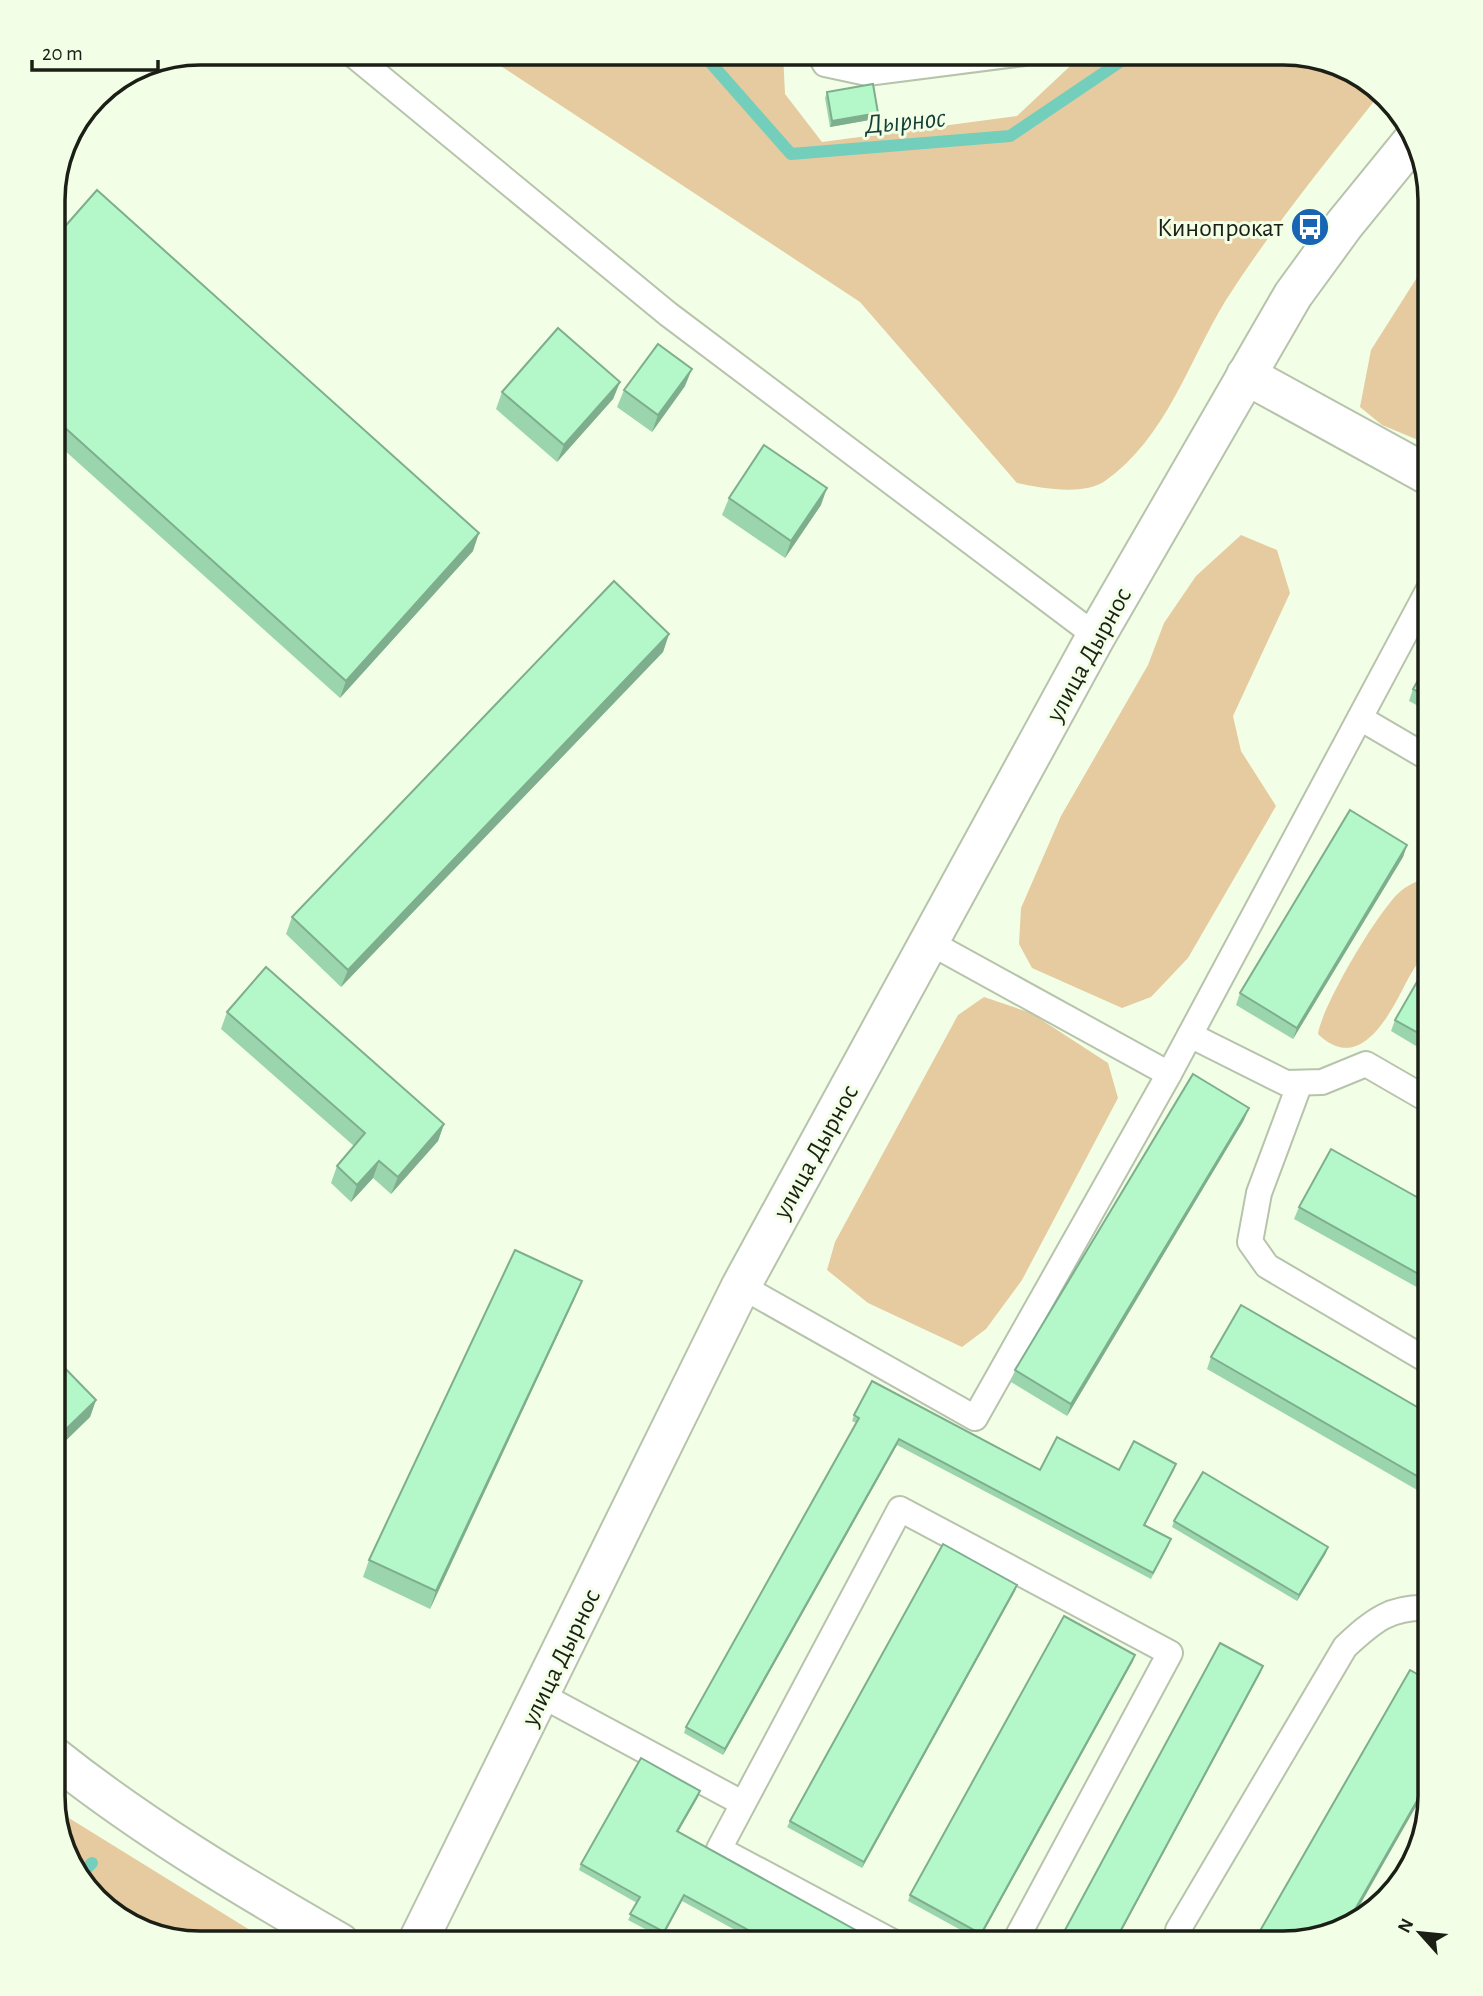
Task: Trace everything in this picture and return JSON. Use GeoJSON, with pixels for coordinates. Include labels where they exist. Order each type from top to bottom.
{"type":"FeatureCollection","features":[{"type":"Feature","properties":{"kind":"main road","name":"улица Дырнос"},"geometry":{"type":"LineString","coordinates":[[423,1931],[741,1286],[1096,636],[1293,295],[1344,225],[1407,147]]}},
{"type":"Feature","properties":{"kind":"main road"},"geometry":{"type":"LineString","coordinates":[[1246,375],[1418,469]]}},
{"type":"Feature","properties":{"kind":"main road"},"geometry":{"type":"LineString","coordinates":[[65,1766],[95,1790],[210,1866],[320,1931]]}},
{"type":"Feature","properties":{"kind":"lane"},"geometry":{"type":"LineString","coordinates":[[367,65],[668,314],[1096,636]]}},
{"type":"Feature","properties":{"kind":"lane"},"geometry":{"type":"LineString","coordinates":[[830,65],[867,73],[930,65]]}},
{"type":"Feature","properties":{"kind":"lane"},"geometry":{"type":"LineString","coordinates":[[741,1286],[975,1418],[1169,1074],[1418,609]]}},
{"type":"Feature","properties":{"kind":"lane"},"geometry":{"type":"LineString","coordinates":[[1360,718],[1418,752]]}},
{"type":"Feature","properties":{"kind":"lane"},"geometry":{"type":"LineString","coordinates":[[929,942],[1169,1074]]}},
{"type":"Feature","properties":{"kind":"lane"},"geometry":{"type":"LineString","coordinates":[[1190,1035],[1286,1083],[1322,1082],[1366,1064],[1418,1094]]}},
{"type":"Feature","properties":{"kind":"lane"},"geometry":{"type":"LineString","coordinates":[[1300,1083],[1259,1193],[1250,1242],[1267,1266],[1418,1355]]}},
{"type":"Feature","properties":{"kind":"lane"},"geometry":{"type":"LineString","coordinates":[[873,1931],[719,1849],[901,1509],[1170,1653],[1020,1931]]}},
{"type":"Feature","properties":{"kind":"lane"},"geometry":{"type":"LineString","coordinates":[[1178,1931],[1345,1647],[1376,1618],[1418,1607]]}},
{"type":"Feature","properties":{"kind":"lane"},"geometry":{"type":"LineString","coordinates":[[541,1695],[742,1803]]}},
{"type":"Feature","properties":{"kind":"shaded area"},"geometry":{"type":"Polygon","coordinates":[[[499,65],[784,65],[785,94],[822,142],[1017,116],[1071,65],[1292,65],[1309,67],[1343,79],[1375,101],[1244,273],[1212,324],[1161,421],[1126,463],[1096,486],[1074,490],[1017,483],[860,302],[499,65]]]}},
{"type":"Feature","properties":{"kind":"shaded area"},"geometry":{"type":"Polygon","coordinates":[[[1418,276],[1418,440],[1382,425],[1360,407],[1371,350],[1418,276]]]}},
{"type":"Feature","properties":{"kind":"shaded area"},"geometry":{"type":"Polygon","coordinates":[[[1241,535],[1277,550],[1290,593],[1233,716],[1241,751],[1276,806],[1188,958],[1151,997],[1122,1008],[1032,968],[1019,944],[1021,908],[1061,816],[1148,665],[1164,623],[1196,576],[1241,535]]]}},
{"type":"Feature","properties":{"kind":"shaded area"},"geometry":{"type":"Polygon","coordinates":[[[1418,881],[1418,962],[1393,1007],[1373,1035],[1361,1044],[1348,1048],[1334,1045],[1318,1034],[1330,1002],[1353,958],[1380,916],[1402,890],[1418,881]]]}},
{"type":"Feature","properties":{"kind":"shaded area"},"geometry":{"type":"Polygon","coordinates":[[[984,997],[1031,1013],[1108,1063],[1118,1098],[1022,1280],[986,1329],[962,1347],[868,1303],[827,1270],[835,1242],[958,1015],[984,997]]]}},
{"type":"Feature","properties":{"kind":"shaded area"},"geometry":{"type":"Polygon","coordinates":[[[66,1816],[252,1931],[200,1931],[165,1927],[125,1908],[98,1885],[88,1871],[72,1839],[66,1816]]]}},
{"type":"Feature","properties":{"kind":"building"},"geometry":{"type":"Polygon","coordinates":[[[873,84],[878,113],[832,121],[827,92],[873,84]]]}},
{"type":"Feature","properties":{"kind":"building"},"geometry":{"type":"Polygon","coordinates":[[[97,190],[479,533],[346,681],[65,428],[65,226],[97,190]]]}},
{"type":"Feature","properties":{"kind":"building"},"geometry":{"type":"Polygon","coordinates":[[[558,328],[620,382],[564,445],[502,392],[558,328]]]}},
{"type":"Feature","properties":{"kind":"building"},"geometry":{"type":"Polygon","coordinates":[[[658,344],[692,369],[658,415],[624,390],[658,344]]]}},
{"type":"Feature","properties":{"kind":"building"},"geometry":{"type":"Polygon","coordinates":[[[764,445],[827,488],[791,541],[729,498],[764,445]]]}},
{"type":"Feature","properties":{"kind":"building"},"geometry":{"type":"Polygon","coordinates":[[[614,581],[669,634],[348,970],[292,917],[614,581]]]}},
{"type":"Feature","properties":{"kind":"building"},"geometry":{"type":"Polygon","coordinates":[[[1350,810],[1407,845],[1297,1028],[1240,993],[1350,810]]]}},
{"type":"Feature","properties":{"kind":"building"},"geometry":{"type":"Polygon","coordinates":[[[266,967],[444,1124],[398,1177],[379,1161],[357,1185],[337,1166],[365,1133],[227,1012],[266,967]]]}},
{"type":"Feature","properties":{"kind":"building"},"geometry":{"type":"Polygon","coordinates":[[[1418,980],[1418,1033],[1395,1020],[1418,980]]]}},
{"type":"Feature","properties":{"kind":"building"},"geometry":{"type":"Polygon","coordinates":[[[1193,1074],[1249,1108],[1071,1404],[1015,1370],[1193,1074]]]}},
{"type":"Feature","properties":{"kind":"building"},"geometry":{"type":"Polygon","coordinates":[[[1331,1149],[1418,1198],[1418,1274],[1299,1207],[1331,1149]]]}},
{"type":"Feature","properties":{"kind":"building"},"geometry":{"type":"Polygon","coordinates":[[[515,1250],[582,1281],[436,1591],[369,1560],[515,1250]]]}},
{"type":"Feature","properties":{"kind":"building"},"geometry":{"type":"Polygon","coordinates":[[[1241,1305],[1418,1407],[1418,1476],[1211,1357],[1241,1305]]]}},
{"type":"Feature","properties":{"kind":"building"},"geometry":{"type":"Polygon","coordinates":[[[65,1368],[96,1400],[65,1430],[65,1368]]]}},
{"type":"Feature","properties":{"kind":"building"},"geometry":{"type":"Polygon","coordinates":[[[872,1381],[1040,1470],[1057,1437],[1119,1470],[1134,1441],[1176,1464],[1144,1525],[1171,1539],[1153,1573],[899,1439],[725,1749],[686,1727],[859,1418],[854,1415],[872,1381]]]}},
{"type":"Feature","properties":{"kind":"building"},"geometry":{"type":"Polygon","coordinates":[[[1203,1472],[1328,1547],[1299,1595],[1174,1521],[1203,1472]]]}},
{"type":"Feature","properties":{"kind":"building"},"geometry":{"type":"Polygon","coordinates":[[[943,1544],[1017,1585],[864,1862],[790,1821],[943,1544]]]}},
{"type":"Feature","properties":{"kind":"building"},"geometry":{"type":"Polygon","coordinates":[[[1064,1616],[1135,1655],[983,1931],[976,1931],[910,1895],[1064,1616]]]}},
{"type":"Feature","properties":{"kind":"building"},"geometry":{"type":"Polygon","coordinates":[[[1220,1643],[1263,1666],[1120,1931],[1064,1931],[1220,1643]]]}},
{"type":"Feature","properties":{"kind":"building"},"geometry":{"type":"Polygon","coordinates":[[[1410,1670],[1418,1675],[1418,1799],[1355,1910],[1318,1927],[1260,1931],[1410,1670]]]}},
{"type":"Feature","properties":{"kind":"building"},"geometry":{"type":"Polygon","coordinates":[[[641,1758],[700,1791],[677,1831],[857,1931],[750,1931],[684,1895],[662,1931],[630,1914],[640,1897],[581,1864],[641,1758]]]}},
{"type":"Feature","properties":{"kind":"waterway","name":"Дырнос"},"geometry":{"type":"LineString","coordinates":[[713,65],[791,154],[1010,136],[1115,65]]}},
{"type":"Feature","properties":{"kind":"waterway"},"geometry":{"type":"LineString","coordinates":[[86,1868],[92,1863]]}},
{"type":"Feature","properties":{"kind":"place","name":"Кинопрокат"},"geometry":{"type":"Point","coordinates":[1310,227]}}]}
